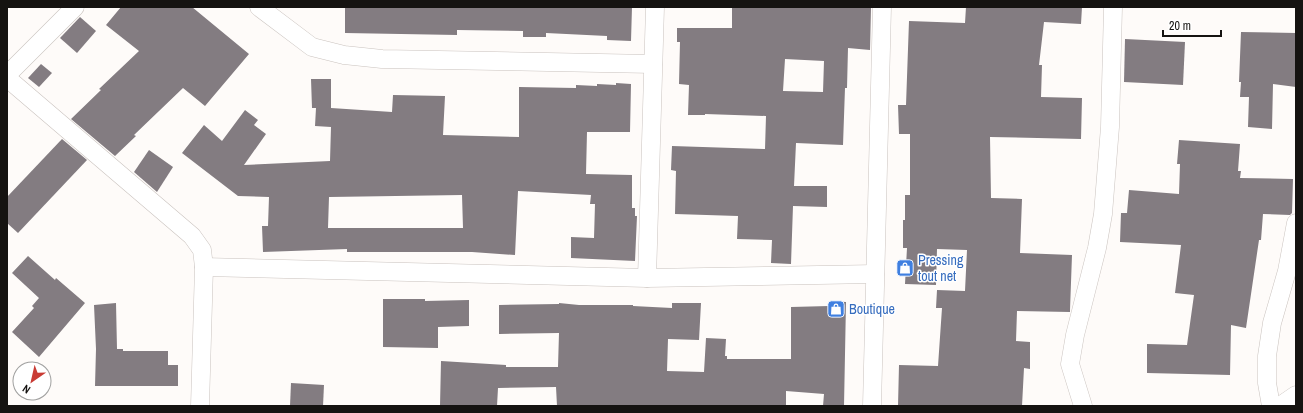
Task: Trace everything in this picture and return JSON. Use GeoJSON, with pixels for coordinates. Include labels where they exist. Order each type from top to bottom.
{"type":"FeatureCollection","features":[{"type":"Feature","properties":{"kind":"street"},"geometry":{"type":"LineString","coordinates":[[75,7],[7,77],[192,236],[202,250],[204,267],[200,406]]}},
{"type":"Feature","properties":{"kind":"street"},"geometry":{"type":"LineString","coordinates":[[259,7],[312,47],[344,55],[382,59],[653,64]]}},
{"type":"Feature","properties":{"kind":"street"},"geometry":{"type":"LineString","coordinates":[[647,278],[655,7]]}},
{"type":"Feature","properties":{"kind":"street"},"geometry":{"type":"LineString","coordinates":[[872,406],[882,7]]}},
{"type":"Feature","properties":{"kind":"street"},"geometry":{"type":"LineString","coordinates":[[1083,406],[1070,364],[1075,335],[1103,214],[1110,128],[1113,7]]}},
{"type":"Feature","properties":{"kind":"street"},"geometry":{"type":"LineString","coordinates":[[1271,406],[1267,383],[1267,356],[1272,323],[1287,271],[1296,222]]}},
{"type":"Feature","properties":{"kind":"street"},"geometry":{"type":"LineString","coordinates":[[204,267],[647,278],[875,274]]}},
{"type":"Feature","properties":{"kind":"street"},"geometry":{"type":"LineString","coordinates":[[1280,406],[1296,395]]}},
{"type":"Feature","properties":{"kind":"building"},"geometry":{"type":"Polygon","coordinates":[[[121,7],[192,7],[249,54],[205,106],[183,88],[134,135],[136,136],[115,156],[71,119],[101,90],[99,89],[139,51],[106,25],[121,7]]]}},
{"type":"Feature","properties":{"kind":"building"},"geometry":{"type":"Polygon","coordinates":[[[345,7],[632,7],[631,41],[607,40],[607,36],[546,33],[546,37],[523,37],[523,31],[457,30],[457,35],[345,33],[345,7]]]}},
{"type":"Feature","properties":{"kind":"building"},"geometry":{"type":"Polygon","coordinates":[[[732,7],[871,8],[870,50],[848,48],[843,145],[796,143],[794,186],[827,186],[827,207],[793,206],[791,264],[771,263],[772,240],[737,239],[738,216],[675,214],[676,171],[671,170],[672,146],[765,149],[766,116],[705,114],[688,115],[689,85],[679,84],[680,42],[677,42],[677,28],[732,28],[732,7]],[[785,59],[783,91],[823,92],[824,61],[785,59]]]}},
{"type":"Feature","properties":{"kind":"building"},"geometry":{"type":"Polygon","coordinates":[[[966,7],[1082,7],[1081,24],[1044,22],[1039,65],[1042,65],[1041,97],[1082,98],[1081,139],[990,137],[991,198],[1022,199],[1020,253],[1072,255],[1070,312],[1017,311],[1016,341],[1030,342],[1030,369],[1024,368],[1022,406],[898,406],[899,365],[938,366],[942,308],[936,308],[937,290],[965,291],[967,250],[937,249],[936,285],[905,284],[907,248],[903,248],[903,220],[905,220],[905,195],[910,195],[910,134],[899,134],[898,105],[906,105],[909,21],[965,23],[966,7]]]}},
{"type":"Feature","properties":{"kind":"building"},"geometry":{"type":"Polygon","coordinates":[[[80,17],[96,31],[77,53],[60,38],[80,17]]]}},
{"type":"Feature","properties":{"kind":"building"},"geometry":{"type":"Polygon","coordinates":[[[1241,32],[1296,33],[1296,87],[1273,84],[1272,129],[1248,127],[1249,97],[1240,97],[1241,82],[1239,82],[1241,32]]]}},
{"type":"Feature","properties":{"kind":"building"},"geometry":{"type":"Polygon","coordinates":[[[1125,39],[1185,42],[1183,85],[1124,82],[1125,39]]]}},
{"type":"Feature","properties":{"kind":"building"},"geometry":{"type":"Polygon","coordinates":[[[41,64],[52,73],[39,87],[28,78],[41,64]]]}},
{"type":"Feature","properties":{"kind":"building"},"geometry":{"type":"Polygon","coordinates":[[[311,79],[331,79],[331,108],[392,112],[393,95],[445,96],[443,135],[519,137],[519,87],[576,88],[576,85],[597,86],[597,84],[631,84],[630,132],[587,132],[586,174],[632,175],[632,208],[635,208],[635,216],[637,216],[635,261],[571,258],[571,237],[594,238],[595,204],[590,204],[591,195],[518,191],[515,255],[472,252],[347,252],[347,249],[263,252],[262,226],[268,226],[269,197],[238,196],[182,153],[204,125],[222,141],[245,110],[258,120],[254,125],[266,134],[244,165],[330,161],[331,127],[315,126],[316,108],[312,108],[311,79]],[[462,195],[329,197],[328,228],[463,228],[462,195]]]}},
{"type":"Feature","properties":{"kind":"building"},"geometry":{"type":"Polygon","coordinates":[[[62,139],[87,160],[18,233],[7,223],[7,197],[62,139]]]}},
{"type":"Feature","properties":{"kind":"building"},"geometry":{"type":"Polygon","coordinates":[[[1179,140],[1240,144],[1238,171],[1241,171],[1240,178],[1293,179],[1292,213],[1290,215],[1263,214],[1261,240],[1259,240],[1246,328],[1231,325],[1230,375],[1147,373],[1147,344],[1187,345],[1194,295],[1175,293],[1181,245],[1120,242],[1121,213],[1127,213],[1129,190],[1179,194],[1180,164],[1177,164],[1179,140]]]}},
{"type":"Feature","properties":{"kind":"building"},"geometry":{"type":"Polygon","coordinates":[[[149,150],[173,167],[157,192],[134,172],[149,150]]]}},
{"type":"Feature","properties":{"kind":"building"},"geometry":{"type":"Polygon","coordinates":[[[28,256],[55,280],[56,278],[85,303],[39,357],[12,332],[34,308],[32,306],[39,298],[12,273],[28,256]]]}},
{"type":"Feature","properties":{"kind":"building"},"geometry":{"type":"Polygon","coordinates":[[[383,299],[425,299],[425,301],[469,300],[469,326],[438,327],[438,348],[383,347],[383,299]]]}},
{"type":"Feature","properties":{"kind":"building"},"geometry":{"type":"Polygon","coordinates":[[[829,301],[846,302],[844,406],[823,406],[824,394],[786,391],[786,406],[557,406],[556,387],[498,388],[497,406],[440,406],[441,361],[506,365],[506,367],[558,367],[559,333],[499,334],[499,305],[559,303],[579,305],[633,305],[672,308],[672,303],[701,303],[699,340],[668,339],[667,371],[704,372],[706,338],[726,339],[725,356],[727,356],[727,359],[791,359],[791,307],[829,306],[829,301]]]}},
{"type":"Feature","properties":{"kind":"building"},"geometry":{"type":"Polygon","coordinates":[[[116,303],[117,349],[123,349],[123,351],[168,351],[168,365],[178,365],[178,386],[95,386],[96,349],[94,305],[116,303]]]}},
{"type":"Feature","properties":{"kind":"building"},"geometry":{"type":"Polygon","coordinates":[[[291,383],[324,385],[323,406],[290,406],[291,383]]]}},
{"type":"Feature","properties":{"kind":"place","name":"Pressing tout net"},"geometry":{"type":"Point","coordinates":[905,268]}},
{"type":"Feature","properties":{"kind":"place","name":"Boutique"},"geometry":{"type":"Point","coordinates":[836,309]}}]}
